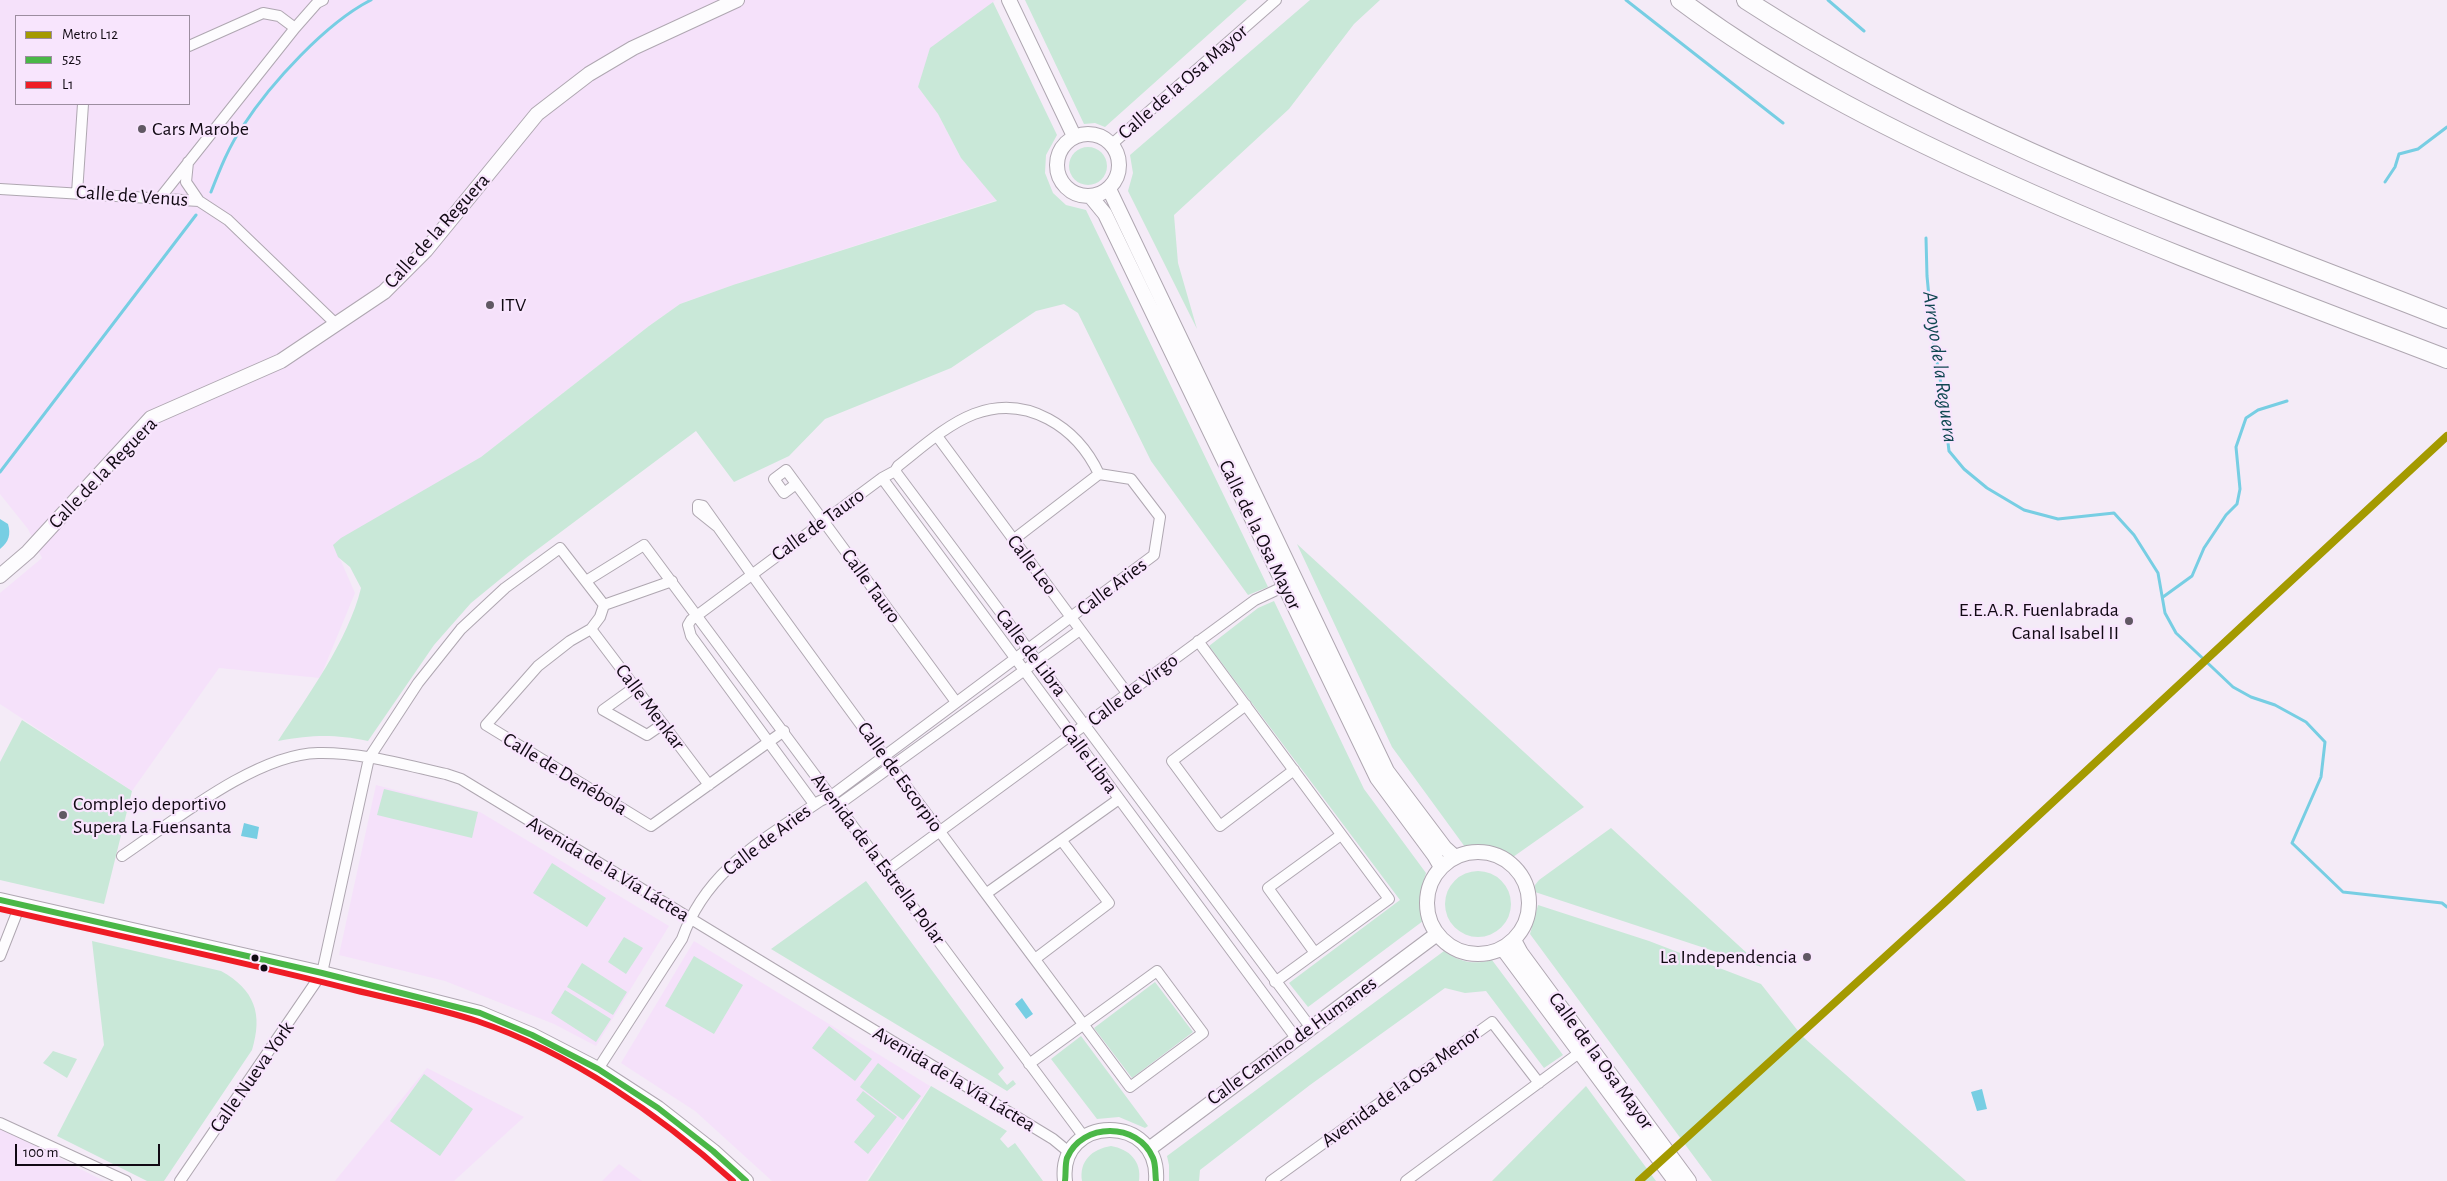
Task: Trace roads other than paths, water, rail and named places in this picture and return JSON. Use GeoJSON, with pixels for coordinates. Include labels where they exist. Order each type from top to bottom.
{"type":"FeatureCollection","features":[{"type":"Feature","properties":{"kind":"highway"},"geometry":{"type":"LineString","coordinates":[[1680,0],[1704,18],[1812,86],[1934,149],[2037,196],[2160,248],[2447,359]]}},
{"type":"Feature","properties":{"kind":"highway"},"geometry":{"type":"LineString","coordinates":[[1746,0],[1841,58],[1998,137],[2106,184],[2447,319]]}},
{"type":"Feature","properties":{"kind":"street","name":"Calle de la Reguera"},"geometry":{"type":"LineString","coordinates":[[0,576],[32,548],[151,418],[281,361],[384,292],[426,250],[538,114],[589,74],[633,48],[737,0]]}},
{"type":"Feature","properties":{"kind":"street"},"geometry":{"type":"LineString","coordinates":[[1009,0],[1074,136]]}},
{"type":"Feature","properties":{"kind":"street","name":"Calle de la Osa Mayor"},"geometry":{"type":"LineString","coordinates":[[1112,144],[1276,0]]}},
{"type":"Feature","properties":{"kind":"street"},"geometry":{"type":"LineString","coordinates":[[160,198],[295,28],[320,1]]}},
{"type":"Feature","properties":{"kind":"street"},"geometry":{"type":"LineString","coordinates":[[190,46],[263,14],[279,16],[295,28]]}},
{"type":"Feature","properties":{"kind":"street"},"geometry":{"type":"LineString","coordinates":[[77,193],[82,105]]}},
{"type":"Feature","properties":{"kind":"street"},"geometry":{"type":"LineString","coordinates":[[1094,134],[1104,137],[1112,144],[1120,161],[1117,176],[1109,189],[1091,197],[1074,193],[1065,186],[1059,176],[1057,166],[1060,152],[1066,142],[1074,136],[1094,134]]}},
{"type":"Feature","properties":{"kind":"street"},"geometry":{"type":"LineString","coordinates":[[188,162],[186,182],[198,201]]}},
{"type":"Feature","properties":{"kind":"street","name":"Calle de Venus"},"geometry":{"type":"LineString","coordinates":[[0,189],[198,201],[228,220],[336,324]]}},
{"type":"Feature","properties":{"kind":"street","name":"Calle de la Osa Mayor"},"geometry":{"type":"LineString","coordinates":[[1109,189],[1387,771],[1444,848],[1455,857]]}},
{"type":"Feature","properties":{"kind":"street","name":"Calle de la Osa Mayor"},"geometry":{"type":"LineString","coordinates":[[1091,197],[1105,214],[1377,778],[1441,867]]}},
{"type":"Feature","properties":{"kind":"street"},"geometry":{"type":"LineString","coordinates":[[937,436],[961,420],[987,410],[1022,409],[1057,422],[1082,446],[1099,474],[1013,540]]}},
{"type":"Feature","properties":{"kind":"street","name":"Calle de Tauro"},"geometry":{"type":"LineString","coordinates":[[697,614],[882,478],[895,471],[898,466],[937,436]]}},
{"type":"Feature","properties":{"kind":"street","name":"Calle Leo"},"geometry":{"type":"LineString","coordinates":[[937,436],[1127,693]]}},
{"type":"Feature","properties":{"kind":"street","name":"Calle Tauro"},"geometry":{"type":"LineString","coordinates":[[796,484],[784,493],[774,479],[786,470],[956,702]]}},
{"type":"Feature","properties":{"kind":"street","name":"Calle de Libra"},"geometry":{"type":"LineString","coordinates":[[895,471],[1311,1028]]}},
{"type":"Feature","properties":{"kind":"street","name":"Calle Aries"},"geometry":{"type":"LineString","coordinates":[[1072,617],[1154,555],[1160,517],[1131,479],[1099,474]]}},
{"type":"Feature","properties":{"kind":"street","name":"Calle Libra"},"geometry":{"type":"LineString","coordinates":[[882,478],[1296,1038]]}},
{"type":"Feature","properties":{"kind":"street","name":"Calle de Escorpio"},"geometry":{"type":"LineString","coordinates":[[718,527],[940,832],[1084,1026],[1130,1087],[1203,1033],[1157,971],[1084,1026],[1029,1064]]}},
{"type":"Feature","properties":{"kind":"street","name":"Avenida de la Estrella Polar"},"geometry":{"type":"LineString","coordinates":[[586,582],[644,544],[1084,1137]]}},
{"type":"Feature","properties":{"kind":"street"},"geometry":{"type":"LineString","coordinates":[[322,973],[369,758],[424,675],[461,629],[505,588],[560,548],[604,605]]}},
{"type":"Feature","properties":{"kind":"street"},"geometry":{"type":"LineString","coordinates":[[604,605],[672,581]]}},
{"type":"Feature","properties":{"kind":"street","name":"Calle de Virgo"},"geometry":{"type":"LineString","coordinates":[[887,870],[1255,600],[1285,586]]}},
{"type":"Feature","properties":{"kind":"street"},"geometry":{"type":"LineString","coordinates":[[591,629],[600,617],[604,605]]}},
{"type":"Feature","properties":{"kind":"street"},"geometry":{"type":"LineString","coordinates":[[697,614],[688,625],[689,632],[814,804]]}},
{"type":"Feature","properties":{"kind":"street","name":"Calle de Aries"},"geometry":{"type":"LineString","coordinates":[[598,1069],[682,938],[689,917],[709,886],[727,866],[814,804],[831,796],[1072,617]]}},
{"type":"Feature","properties":{"kind":"street","name":"Calle Menkar"},"geometry":{"type":"LineString","coordinates":[[591,629],[709,785]]}},
{"type":"Feature","properties":{"kind":"street","name":"Calle de Denébola"},"geometry":{"type":"LineString","coordinates":[[591,629],[570,641],[538,666],[486,726],[651,826],[784,731]]}},
{"type":"Feature","properties":{"kind":"street","name":"Calle de Aries"},"geometry":{"type":"LineString","coordinates":[[838,805],[1080,630]]}},
{"type":"Feature","properties":{"kind":"street"},"geometry":{"type":"LineString","coordinates":[[1198,641],[1389,899],[1275,982]]}},
{"type":"Feature","properties":{"kind":"street"},"geometry":{"type":"LineString","coordinates":[[635,687],[603,710],[648,735],[663,724]]}},
{"type":"Feature","properties":{"kind":"street"},"geometry":{"type":"LineString","coordinates":[[1246,705],[1172,761],[1220,826],[1294,770]]}},
{"type":"Feature","properties":{"kind":"street","name":"Avenida de la Vía Láctea"},"geometry":{"type":"LineString","coordinates":[[122,856],[230,784],[265,764],[296,755],[318,752],[369,758],[446,774],[461,779],[689,917],[1053,1139],[1070,1153]]}},
{"type":"Feature","properties":{"kind":"street"},"geometry":{"type":"LineString","coordinates":[[986,894],[1119,799]]}},
{"type":"Feature","properties":{"kind":"street"},"geometry":{"type":"LineString","coordinates":[[1315,952],[1268,888],[1341,835]]}},
{"type":"Feature","properties":{"kind":"street"},"geometry":{"type":"LineString","coordinates":[[1035,959],[1109,903],[1062,840]]}},
{"type":"Feature","properties":{"kind":"street"},"geometry":{"type":"LineString","coordinates":[[1476,852],[1494,854],[1508,861],[1518,872],[1525,884],[1529,897],[1528,918],[1514,940],[1502,949],[1489,954],[1474,955],[1460,952],[1447,944],[1437,934],[1431,924],[1427,900],[1434,877],[1441,867],[1455,857],[1476,852]]}},
{"type":"Feature","properties":{"kind":"street"},"geometry":{"type":"LineString","coordinates":[[0,900],[463,1007],[532,1035],[598,1069],[665,1113],[714,1151],[746,1181]]}},
{"type":"Feature","properties":{"kind":"street"},"geometry":{"type":"LineString","coordinates":[[0,956],[20,905]]}},
{"type":"Feature","properties":{"kind":"street","name":"Calle Camino de Humanes"},"geometry":{"type":"LineString","coordinates":[[1148,1149],[1437,934]]}},
{"type":"Feature","properties":{"kind":"street","name":"Calle de la Osa Mayor"},"geometry":{"type":"LineString","coordinates":[[1514,940],[1521,953],[1689,1181]]}},
{"type":"Feature","properties":{"kind":"street","name":"Calle de la Osa Mayor"},"geometry":{"type":"LineString","coordinates":[[1502,949],[1675,1181]]}},
{"type":"Feature","properties":{"kind":"street","name":"Calle Nueva York"},"geometry":{"type":"LineString","coordinates":[[180,1181],[322,973]]}},
{"type":"Feature","properties":{"kind":"street","name":"Avenida de la Osa Menor"},"geometry":{"type":"LineString","coordinates":[[1271,1181],[1492,1022],[1539,1083]]}},
{"type":"Feature","properties":{"kind":"street"},"geometry":{"type":"LineString","coordinates":[[1406,1181],[1580,1054]]}},
{"type":"Feature","properties":{"kind":"street"},"geometry":{"type":"LineString","coordinates":[[0,1123],[126,1181]]}},
{"type":"Feature","properties":{"kind":"street"},"geometry":{"type":"LineString","coordinates":[[1065,1181],[1065,1165],[1070,1153],[1084,1137],[1097,1131],[1111,1128],[1132,1135],[1148,1149],[1156,1169],[1156,1181]]}},
{"type":"Feature","properties":{"kind":"water"},"geometry":{"type":"Polygon","coordinates":[[[0,519],[8,524],[9,531],[7,541],[0,549],[0,519]]]}},
{"type":"Feature","properties":{"kind":"water"},"geometry":{"type":"Polygon","coordinates":[[[244,823],[259,827],[257,839],[241,836],[244,823]]]}},
{"type":"Feature","properties":{"kind":"water"},"geometry":{"type":"Polygon","coordinates":[[[1022,998],[1033,1014],[1026,1019],[1015,1004],[1022,998]]]}},
{"type":"Feature","properties":{"kind":"water"},"geometry":{"type":"Polygon","coordinates":[[[1982,1089],[1987,1109],[1977,1111],[1971,1092],[1982,1089]]]}},
{"type":"Feature","properties":{"kind":"waterway"},"geometry":{"type":"LineString","coordinates":[[211,192],[233,142],[268,91],[336,23],[371,0]]}},
{"type":"Feature","properties":{"kind":"waterway"},"geometry":{"type":"LineString","coordinates":[[1626,0],[1783,123]]}},
{"type":"Feature","properties":{"kind":"waterway"},"geometry":{"type":"LineString","coordinates":[[1828,0],[1864,31]]}},
{"type":"Feature","properties":{"kind":"waterway"},"geometry":{"type":"LineString","coordinates":[[2385,182],[2395,167],[2399,154],[2418,149],[2447,127]]}},
{"type":"Feature","properties":{"kind":"waterway"},"geometry":{"type":"LineString","coordinates":[[0,472],[196,215]]}},
{"type":"Feature","properties":{"kind":"waterway","name":"Arroyo de la Reguera"},"geometry":{"type":"LineString","coordinates":[[1926,238],[1927,276],[1933,339],[1941,384],[1949,451],[1964,469],[1987,488],[2024,510],[2058,519],[2114,513],[2134,535],[2158,573],[2165,613],[2176,633],[2233,687],[2251,697],[2275,705],[2306,722],[2325,742],[2321,777],[2292,843],[2343,892],[2442,903],[2447,907]]}},
{"type":"Feature","properties":{"kind":"waterway"},"geometry":{"type":"LineString","coordinates":[[2163,597],[2192,576],[2204,548],[2226,515],[2237,504],[2240,489],[2236,447],[2246,418],[2258,410],[2287,401]]}},
{"type":"Feature","properties":{"kind":"metro line","name":"L12"},"geometry":{"type":"LineString","coordinates":[[1639,1181],[1943,904],[2447,436]]}},
{"type":"Feature","properties":{"kind":"place","name":"Cars Marobe"},"geometry":{"type":"Point","coordinates":[142,129]}},
{"type":"Feature","properties":{"kind":"place","name":"ITV"},"geometry":{"type":"Point","coordinates":[490,305]}},
{"type":"Feature","properties":{"kind":"place","name":"E.E.A.R. Fuenlabrada Canal Isabel II"},"geometry":{"type":"Point","coordinates":[2129,621]}},
{"type":"Feature","properties":{"kind":"place","name":"Complejo deportivo Supera La Fuensanta"},"geometry":{"type":"Point","coordinates":[63,815]}},
{"type":"Feature","properties":{"kind":"place","name":"La Independencia"},"geometry":{"type":"Point","coordinates":[1807,957]}}]}
